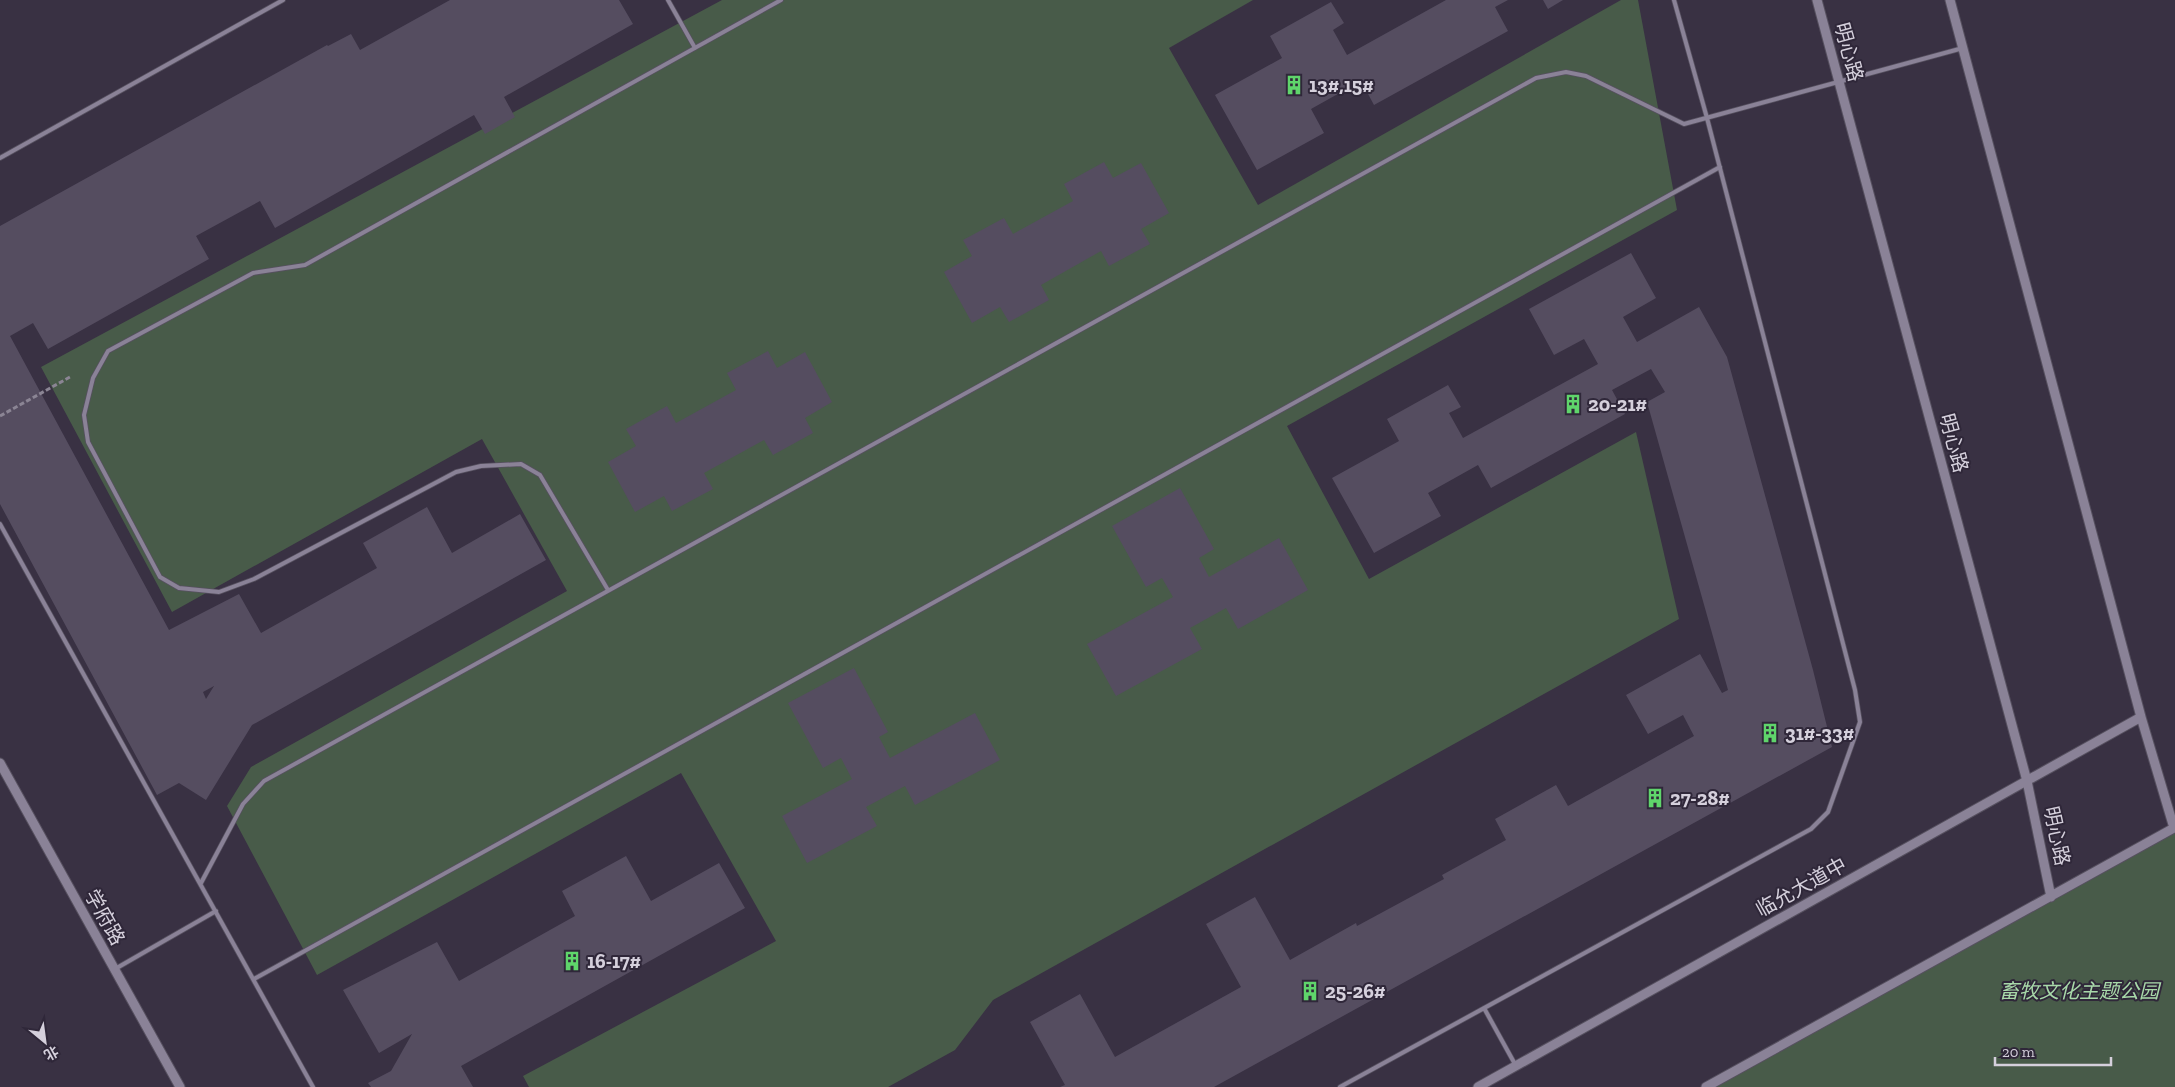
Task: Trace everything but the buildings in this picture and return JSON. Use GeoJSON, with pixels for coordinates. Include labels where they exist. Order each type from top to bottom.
{"type":"FeatureCollection","features":[{"type":"Feature","properties":{"kind":"street","name":"明心路"},"geometry":{"type":"LineString","coordinates":[[1817,0],[2027,781],[2051,897]]}},
{"type":"Feature","properties":{"kind":"street"},"geometry":{"type":"LineString","coordinates":[[1706,1087],[2174,828],[2141,717],[1950,0]]}},
{"type":"Feature","properties":{"kind":"street","name":"临允大道中"},"geometry":{"type":"LineString","coordinates":[[1478,1087],[2141,717]]}},
{"type":"Feature","properties":{"kind":"street","name":"学府路"},"geometry":{"type":"LineString","coordinates":[[0,763],[180,1087]]}},
{"type":"Feature","properties":{"kind":"lane"},"geometry":{"type":"LineString","coordinates":[[0,158],[283,0]]}},
{"type":"Feature","properties":{"kind":"lane"},"geometry":{"type":"LineString","coordinates":[[668,0],[695,48]]}},
{"type":"Feature","properties":{"kind":"lane"},"geometry":{"type":"LineString","coordinates":[[608,590],[540,475],[521,464],[481,466],[456,472],[254,579],[219,592],[179,588],[160,577],[88,442],[84,415],[93,378],[108,352],[253,273],[305,265],[781,0]]}},
{"type":"Feature","properties":{"kind":"lane"},"geometry":{"type":"LineString","coordinates":[[1340,1087],[1811,829],[1828,812],[1860,722],[1855,690],[1720,167],[1674,0]]}},
{"type":"Feature","properties":{"kind":"lane"},"geometry":{"type":"LineString","coordinates":[[201,883],[243,804],[264,781],[1536,78],[1566,72],[1586,76],[1684,124],[1963,48]]}},
{"type":"Feature","properties":{"kind":"lane"},"geometry":{"type":"LineString","coordinates":[[254,979],[1720,167]]}},
{"type":"Feature","properties":{"kind":"lane"},"geometry":{"type":"LineString","coordinates":[[0,524],[314,1087]]}},
{"type":"Feature","properties":{"kind":"lane"},"geometry":{"type":"LineString","coordinates":[[115,969],[216,911]]}},
{"type":"Feature","properties":{"kind":"lane"},"geometry":{"type":"LineString","coordinates":[[1484,1008],[1516,1066]]}},
{"type":"Feature","properties":{"kind":"path"},"geometry":{"type":"LineString","coordinates":[[0,416],[72,376],[93,378]]}},
{"type":"Feature","properties":{"kind":"green space"},"geometry":{"type":"Polygon","coordinates":[[[722,0],[1253,0],[1169,48],[1258,205],[1621,0],[1638,0],[1677,210],[1287,426],[1369,579],[1636,432],[1679,619],[993,1000],[955,1050],[888,1087],[529,1087],[523,1076],[776,941],[681,773],[317,975],[227,806],[251,767],[567,591],[482,439],[172,612],[41,367],[722,0]]]}},
{"type":"Feature","properties":{"kind":"green space","name":"畜牧文化主题公园"},"geometry":{"type":"Polygon","coordinates":[[[2175,827],[2175,1087],[1707,1087],[2175,827]]]}},
{"type":"Feature","properties":{"kind":"place","name":"13#,15#"},"geometry":{"type":"Point","coordinates":[1294,85]}},
{"type":"Feature","properties":{"kind":"place","name":"20-21#"},"geometry":{"type":"Point","coordinates":[1573,404]}},
{"type":"Feature","properties":{"kind":"place","name":"31#-33#"},"geometry":{"type":"Point","coordinates":[1770,733]}},
{"type":"Feature","properties":{"kind":"place","name":"27-28#"},"geometry":{"type":"Point","coordinates":[1655,798]}},
{"type":"Feature","properties":{"kind":"place","name":"16-17#"},"geometry":{"type":"Point","coordinates":[572,961]}},
{"type":"Feature","properties":{"kind":"place","name":"25-26#"},"geometry":{"type":"Point","coordinates":[1310,991]}}]}
